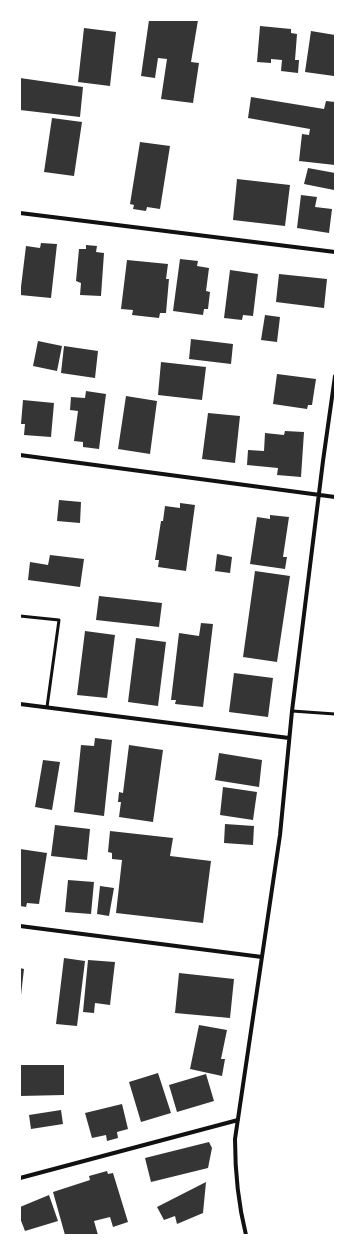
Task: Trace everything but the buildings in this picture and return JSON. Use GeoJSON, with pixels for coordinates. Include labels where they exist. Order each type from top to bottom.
{"type":"FeatureCollection","features":[{"type":"Feature","properties":{"kind":"street"},"geometry":{"type":"LineString","coordinates":[[20,213],[335,252]]}},
{"type":"Feature","properties":{"kind":"street"},"geometry":{"type":"LineString","coordinates":[[246,1235],[235,1174],[236,1139],[280,835],[292,711],[335,376]]}},
{"type":"Feature","properties":{"kind":"street"},"geometry":{"type":"LineString","coordinates":[[20,455],[335,497]]}},
{"type":"Feature","properties":{"kind":"street"},"geometry":{"type":"LineString","coordinates":[[20,704],[289,738]]}},
{"type":"Feature","properties":{"kind":"street"},"geometry":{"type":"LineString","coordinates":[[20,926],[262,957]]}},
{"type":"Feature","properties":{"kind":"street"},"geometry":{"type":"LineString","coordinates":[[20,1178],[238,1120]]}},
{"type":"Feature","properties":{"kind":"lane"},"geometry":{"type":"LineString","coordinates":[[20,616],[59,620],[47,707]]}},
{"type":"Feature","properties":{"kind":"lane"},"geometry":{"type":"LineString","coordinates":[[292,711],[335,714]]}}]}
